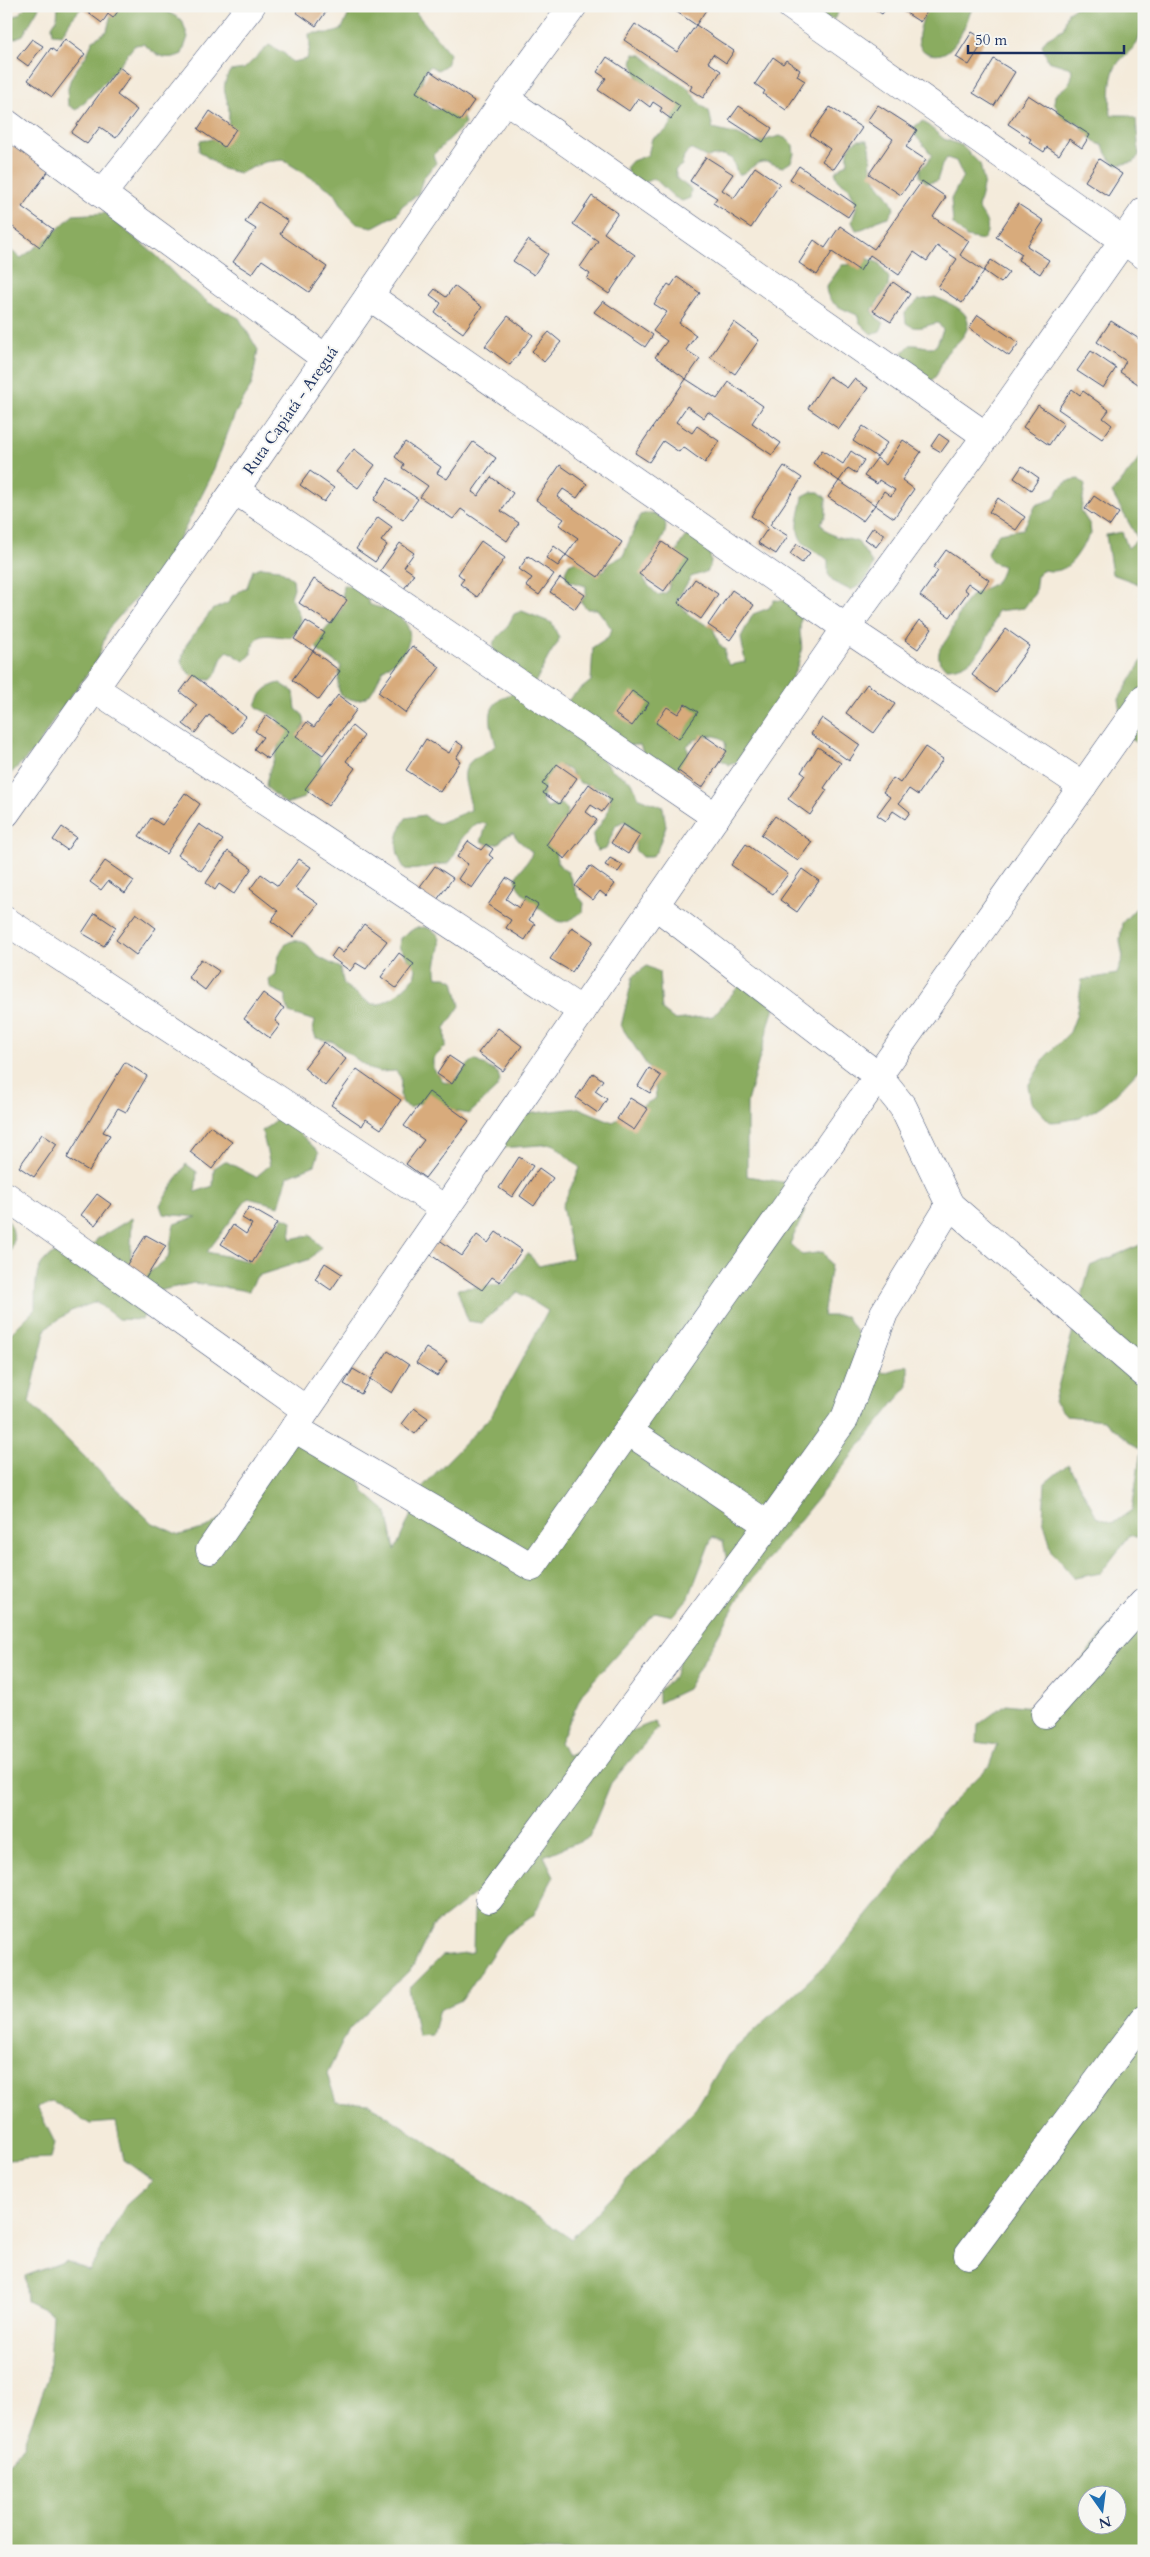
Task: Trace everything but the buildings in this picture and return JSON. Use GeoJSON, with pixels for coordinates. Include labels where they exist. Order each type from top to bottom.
{"type":"FeatureCollection","features":[{"type":"Feature","properties":{"kind":"street"},"geometry":{"type":"LineString","coordinates":[[102,194],[251,6]]}},
{"type":"Feature","properties":{"kind":"street","name":"Ruta Capiatá - Areguá"},"geometry":{"type":"LineString","coordinates":[[6,812],[235,490],[505,99],[573,6]]}},
{"type":"Feature","properties":{"kind":"street"},"geometry":{"type":"LineString","coordinates":[[791,6],[1133,248]]}},
{"type":"Feature","properties":{"kind":"street"},"geometry":{"type":"LineString","coordinates":[[505,99],[986,436]]}},
{"type":"Feature","properties":{"kind":"street"},"geometry":{"type":"LineString","coordinates":[[6,123],[325,358]]}},
{"type":"Feature","properties":{"kind":"street"},"geometry":{"type":"LineString","coordinates":[[210,1550],[846,628],[986,436],[1133,248],[1144,211]]}},
{"type":"Feature","properties":{"kind":"street"},"geometry":{"type":"LineString","coordinates":[[369,296],[846,628],[1083,786]]}},
{"type":"Feature","properties":{"kind":"street"},"geometry":{"type":"LineString","coordinates":[[235,490],[716,818]]}},
{"type":"Feature","properties":{"kind":"street"},"geometry":{"type":"LineString","coordinates":[[94,688],[582,1011]]}},
{"type":"Feature","properties":{"kind":"street"},"geometry":{"type":"LineString","coordinates":[[6,1196],[300,1419],[532,1567],[1144,699]]}},
{"type":"Feature","properties":{"kind":"street"},"geometry":{"type":"LineString","coordinates":[[655,905],[878,1076],[903,1107],[950,1205],[1141,1361]]}},
{"type":"Feature","properties":{"kind":"street"},"geometry":{"type":"LineString","coordinates":[[6,921],[445,1209]]}},
{"type":"Feature","properties":{"kind":"street"},"geometry":{"type":"LineString","coordinates":[[489,1899],[768,1525],[845,1418],[884,1313],[950,1205]]}},
{"type":"Feature","properties":{"kind":"street"},"geometry":{"type":"LineString","coordinates":[[628,1431],[768,1525]]}},
{"type":"Feature","properties":{"kind":"street"},"geometry":{"type":"LineString","coordinates":[[1045,1714],[1144,1603]]}},
{"type":"Feature","properties":{"kind":"street"},"geometry":{"type":"LineString","coordinates":[[968,2255],[1144,2019]]}},
{"type":"Feature","properties":{"kind":"green space"},"geometry":{"type":"Polygon","coordinates":[[[27,6],[40,6],[23,35],[6,42],[6,15],[10,17],[18,15],[27,6]]]}},
{"type":"Feature","properties":{"kind":"green space"},"geometry":{"type":"Polygon","coordinates":[[[58,6],[83,6],[71,20],[62,35],[53,34],[52,26],[57,18],[58,6]]]}},
{"type":"Feature","properties":{"kind":"green space"},"geometry":{"type":"Polygon","coordinates":[[[117,6],[145,6],[148,9],[166,11],[182,20],[188,37],[182,54],[166,57],[157,54],[144,44],[135,45],[105,82],[76,110],[68,105],[69,84],[72,76],[85,58],[92,41],[107,31],[111,14],[117,6]]]}},
{"type":"Feature","properties":{"kind":"green space"},"geometry":{"type":"Polygon","coordinates":[[[345,6],[415,6],[417,14],[450,54],[446,65],[438,70],[430,66],[425,71],[420,88],[432,109],[453,110],[462,114],[465,124],[433,155],[436,163],[423,178],[418,194],[402,206],[397,214],[373,227],[357,224],[347,214],[334,192],[283,160],[265,162],[240,173],[223,169],[199,151],[200,141],[219,138],[229,129],[229,107],[224,89],[230,71],[244,69],[269,45],[285,54],[292,62],[307,59],[310,46],[309,34],[332,33],[341,30],[348,16],[345,6]]]}},
{"type":"Feature","properties":{"kind":"green space"},"geometry":{"type":"Polygon","coordinates":[[[821,6],[842,6],[834,19],[825,19],[820,12],[821,6]]]}},
{"type":"Feature","properties":{"kind":"green space"},"geometry":{"type":"Polygon","coordinates":[[[927,6],[973,6],[955,44],[941,54],[930,54],[923,51],[920,46],[919,33],[927,6]]]}},
{"type":"Feature","properties":{"kind":"green space"},"geometry":{"type":"Polygon","coordinates":[[[1138,6],[1140,26],[1138,41],[1115,68],[1110,98],[1111,115],[1128,115],[1136,119],[1139,155],[1134,162],[1117,165],[1111,160],[1102,145],[1094,142],[1078,123],[1062,118],[1054,103],[1055,95],[1066,87],[1070,81],[1072,77],[1071,68],[1048,61],[1042,45],[1047,38],[1063,29],[1068,12],[1076,7],[1138,6]]]}},
{"type":"Feature","properties":{"kind":"green space"},"geometry":{"type":"Polygon","coordinates":[[[634,54],[642,55],[662,72],[686,86],[702,106],[709,111],[713,129],[738,135],[754,143],[780,136],[787,139],[793,145],[794,154],[791,162],[783,167],[763,162],[738,175],[732,159],[724,155],[706,157],[690,149],[684,156],[682,165],[675,170],[677,179],[691,189],[690,198],[682,201],[674,197],[654,178],[636,187],[626,168],[632,161],[648,155],[652,138],[660,135],[671,124],[674,118],[674,111],[668,97],[662,91],[638,78],[632,63],[634,54]]]}},
{"type":"Feature","properties":{"kind":"green space"},"geometry":{"type":"Polygon","coordinates":[[[923,121],[944,139],[961,145],[980,164],[984,182],[978,208],[987,224],[986,235],[983,240],[966,237],[953,224],[951,199],[963,176],[956,161],[947,158],[942,165],[937,181],[927,183],[920,177],[920,169],[932,155],[915,135],[915,126],[923,121]]]}},
{"type":"Feature","properties":{"kind":"green space"},"geometry":{"type":"Polygon","coordinates":[[[858,140],[867,140],[874,176],[890,199],[894,209],[889,217],[856,230],[852,222],[857,205],[849,188],[838,180],[835,172],[848,162],[849,149],[858,140]]]}},
{"type":"Feature","properties":{"kind":"green space"},"geometry":{"type":"Polygon","coordinates":[[[105,213],[158,257],[182,282],[209,303],[239,318],[258,350],[252,384],[235,414],[210,479],[177,544],[157,575],[108,629],[97,661],[54,719],[37,748],[6,778],[6,247],[21,258],[47,239],[73,215],[105,213]]]}},
{"type":"Feature","properties":{"kind":"green space"},"geometry":{"type":"Polygon","coordinates":[[[864,257],[879,263],[889,278],[888,287],[872,310],[877,318],[884,323],[880,331],[871,334],[860,323],[857,315],[832,302],[826,287],[842,265],[859,264],[864,257]]]}},
{"type":"Feature","properties":{"kind":"green space"},"geometry":{"type":"Polygon","coordinates":[[[935,297],[963,312],[968,324],[960,340],[944,357],[937,375],[931,381],[922,377],[914,370],[903,352],[910,345],[936,346],[943,330],[938,323],[922,327],[910,326],[906,323],[905,313],[918,300],[935,297]]]}},
{"type":"Feature","properties":{"kind":"green space"},"geometry":{"type":"Polygon","coordinates":[[[1144,453],[1144,586],[1112,574],[1106,535],[1122,532],[1128,548],[1138,539],[1112,493],[1144,453]]]}},
{"type":"Feature","properties":{"kind":"green space"},"geometry":{"type":"Polygon","coordinates":[[[1079,479],[1085,485],[1081,511],[1090,525],[1091,534],[1077,556],[1067,567],[1060,570],[1043,570],[1037,576],[1035,593],[1024,608],[997,611],[991,631],[975,657],[958,667],[947,668],[940,663],[940,648],[946,641],[965,603],[975,593],[993,584],[999,578],[1003,566],[994,563],[988,556],[989,547],[999,533],[1023,529],[1036,505],[1053,499],[1066,483],[1079,479]]]}},
{"type":"Feature","properties":{"kind":"green space"},"geometry":{"type":"Polygon","coordinates":[[[811,492],[819,492],[826,498],[826,515],[821,523],[828,532],[837,537],[858,542],[873,564],[865,580],[855,588],[850,590],[834,582],[828,574],[828,560],[808,547],[799,536],[798,523],[803,496],[811,492]]]}},
{"type":"Feature","properties":{"kind":"green space"},"geometry":{"type":"Polygon","coordinates":[[[648,513],[660,517],[665,523],[662,540],[643,573],[646,582],[658,595],[666,593],[678,549],[686,536],[694,536],[709,545],[711,562],[708,571],[691,577],[677,600],[690,616],[713,628],[719,644],[725,649],[725,658],[730,665],[745,662],[741,637],[753,614],[769,608],[774,600],[790,601],[799,605],[802,647],[797,667],[783,693],[756,729],[743,755],[738,762],[729,765],[721,760],[725,751],[725,744],[722,739],[717,736],[702,737],[687,746],[689,755],[679,768],[670,773],[643,753],[640,745],[600,746],[606,764],[632,782],[639,798],[663,807],[666,826],[657,851],[651,857],[642,857],[635,850],[636,833],[624,821],[616,825],[606,849],[598,851],[594,844],[593,835],[607,814],[611,797],[607,790],[580,783],[569,770],[561,766],[552,771],[545,785],[542,801],[547,808],[562,804],[568,810],[557,844],[557,860],[561,867],[568,872],[578,896],[584,903],[583,911],[567,921],[557,921],[551,917],[522,892],[518,886],[517,878],[532,852],[513,833],[505,836],[499,843],[490,845],[481,841],[487,824],[478,823],[467,832],[459,843],[454,857],[448,864],[411,870],[405,869],[397,850],[402,824],[406,818],[424,815],[430,820],[439,823],[471,810],[465,782],[466,769],[475,758],[496,745],[490,718],[494,705],[499,700],[518,691],[493,650],[494,641],[506,629],[514,614],[522,611],[552,623],[559,640],[534,684],[566,704],[571,697],[591,681],[593,647],[608,637],[612,629],[597,609],[587,609],[581,602],[586,595],[586,586],[568,581],[565,572],[569,564],[576,561],[596,575],[604,571],[608,564],[623,556],[640,515],[648,513]]]}},
{"type":"Feature","properties":{"kind":"green space"},"geometry":{"type":"Polygon","coordinates":[[[262,567],[279,569],[293,579],[294,588],[291,597],[300,617],[299,626],[296,631],[291,637],[271,635],[260,637],[253,646],[251,655],[244,661],[228,651],[222,658],[211,680],[193,676],[181,662],[186,645],[212,610],[228,603],[232,596],[247,587],[253,570],[262,567]]]}},
{"type":"Feature","properties":{"kind":"green space"},"geometry":{"type":"Polygon","coordinates":[[[343,585],[356,588],[362,592],[369,604],[388,610],[401,618],[410,634],[404,651],[384,669],[371,693],[364,698],[356,700],[351,700],[340,693],[338,683],[341,666],[318,651],[315,643],[340,613],[343,605],[343,585]]]}},
{"type":"Feature","properties":{"kind":"green space"},"geometry":{"type":"Polygon","coordinates":[[[1144,657],[1144,748],[1124,733],[1119,699],[1144,657]]]}},
{"type":"Feature","properties":{"kind":"green space"},"geometry":{"type":"Polygon","coordinates":[[[280,683],[294,692],[296,709],[303,715],[305,723],[300,731],[301,739],[320,757],[321,766],[304,798],[286,804],[266,787],[269,771],[281,736],[279,721],[256,706],[265,690],[280,683]]]}},
{"type":"Feature","properties":{"kind":"green space"},"geometry":{"type":"Polygon","coordinates":[[[1144,907],[1144,1064],[1113,1096],[1092,1111],[1080,1117],[1050,1122],[1031,1102],[1028,1086],[1046,1056],[1070,1032],[1076,1016],[1082,980],[1117,974],[1123,958],[1120,941],[1122,923],[1135,909],[1144,907]]]}},
{"type":"Feature","properties":{"kind":"green space"},"geometry":{"type":"Polygon","coordinates":[[[424,927],[433,931],[438,936],[440,948],[436,970],[437,977],[446,977],[454,981],[460,1006],[445,1028],[446,1046],[433,1059],[433,1068],[443,1082],[451,1083],[475,1060],[498,1073],[500,1081],[496,1089],[469,1114],[448,1110],[426,1100],[410,1108],[402,1104],[400,1096],[401,1078],[396,1071],[379,1072],[370,1069],[333,1042],[316,1038],[313,1030],[315,1021],[289,1013],[286,995],[270,988],[269,979],[276,974],[282,949],[291,941],[297,941],[307,944],[319,957],[340,968],[344,985],[371,1004],[380,1004],[395,996],[414,978],[416,969],[399,947],[400,938],[415,928],[424,927]]]}},
{"type":"Feature","properties":{"kind":"green space"},"geometry":{"type":"Polygon","coordinates":[[[647,966],[659,972],[662,1010],[675,1020],[713,1016],[745,979],[774,1007],[747,1102],[747,1176],[788,1183],[805,1211],[790,1244],[802,1255],[823,1252],[831,1265],[823,1316],[846,1316],[883,1373],[908,1365],[908,1386],[745,1588],[687,1689],[658,1703],[658,1691],[674,1677],[693,1620],[730,1577],[723,1541],[712,1537],[689,1597],[673,1616],[655,1612],[583,1692],[560,1742],[567,1756],[654,1722],[658,1728],[611,1783],[589,1837],[544,1856],[554,1876],[533,1916],[505,1935],[462,2000],[439,2010],[432,2035],[418,2036],[409,1989],[442,1956],[473,1952],[474,1910],[488,1887],[475,1894],[432,1927],[413,1967],[349,2029],[327,2074],[336,2101],[369,2104],[571,2239],[696,2108],[728,2055],[831,1960],[890,1888],[944,1811],[989,1766],[997,1745],[977,1742],[978,1725],[1006,1704],[1040,1708],[1144,1587],[1144,2551],[6,2551],[6,2466],[23,2445],[48,2378],[52,2313],[27,2301],[25,2276],[66,2261],[89,2271],[126,2205],[153,2181],[124,2160],[116,2122],[90,2124],[52,2101],[37,2107],[55,2143],[51,2158],[6,2160],[6,1334],[11,1333],[35,1309],[38,1270],[48,1257],[68,1249],[84,1261],[97,1239],[132,1218],[130,1274],[141,1279],[168,1258],[174,1224],[197,1217],[163,1214],[160,1205],[186,1164],[197,1172],[195,1192],[213,1186],[214,1168],[225,1161],[256,1177],[270,1165],[262,1131],[279,1118],[290,1124],[319,1152],[315,1165],[288,1176],[279,1206],[248,1198],[207,1252],[252,1262],[283,1217],[292,1221],[290,1239],[310,1235],[321,1247],[310,1259],[257,1276],[249,1291],[194,1283],[153,1292],[142,1320],[118,1319],[96,1302],[71,1311],[46,1328],[29,1402],[151,1522],[179,1535],[207,1528],[256,1492],[289,1438],[353,1463],[364,1492],[387,1512],[395,1550],[424,1485],[491,1416],[548,1311],[518,1292],[481,1323],[468,1321],[457,1289],[504,1284],[528,1253],[539,1266],[573,1258],[562,1206],[580,1168],[553,1144],[502,1148],[507,1116],[579,1108],[613,1122],[656,1098],[654,1076],[621,1026],[633,976],[647,966]]]}},
{"type":"Feature","properties":{"kind":"green space"},"geometry":{"type":"Polygon","coordinates":[[[6,1218],[12,1228],[13,1244],[6,1259],[6,1218]]]}},
{"type":"Feature","properties":{"kind":"green space"},"geometry":{"type":"Polygon","coordinates":[[[1140,1245],[1144,1246],[1144,1540],[1130,1535],[1101,1573],[1074,1578],[1052,1552],[1043,1518],[1045,1483],[1068,1464],[1097,1517],[1113,1523],[1132,1510],[1141,1450],[1103,1420],[1067,1416],[1054,1402],[1090,1266],[1140,1245]]]}}]}
